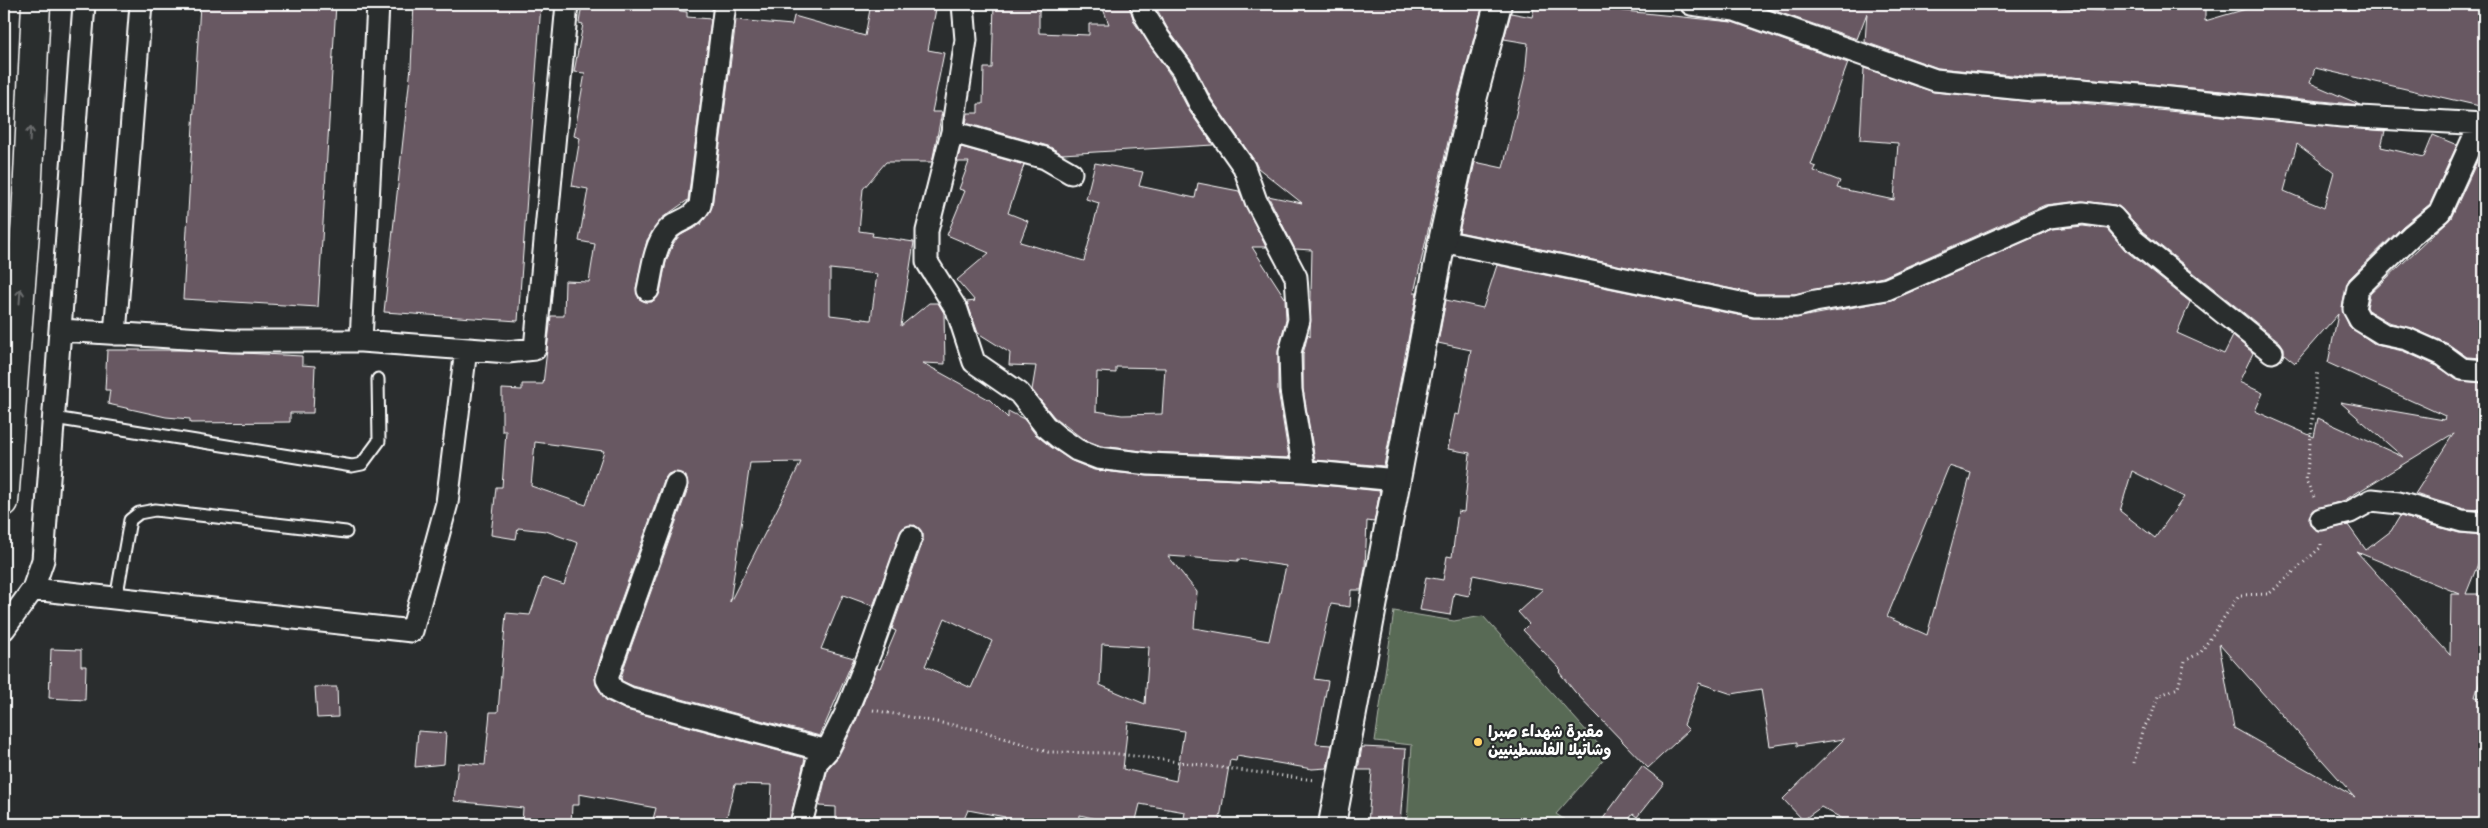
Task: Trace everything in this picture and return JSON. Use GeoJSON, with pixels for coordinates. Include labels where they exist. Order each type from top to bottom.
{"type":"FeatureCollection","features":[{"type":"Feature","properties":{"kind":"main road"},"geometry":{"type":"LineString","coordinates":[[4,502],[26,219],[36,4]]}},
{"type":"Feature","properties":{"kind":"street"},"geometry":{"type":"LineString","coordinates":[[4,629],[34,589],[43,560],[46,537],[84,4]]}},
{"type":"Feature","properties":{"kind":"street"},"geometry":{"type":"LineString","coordinates":[[115,334],[141,4]]}},
{"type":"Feature","properties":{"kind":"street"},"geometry":{"type":"LineString","coordinates":[[361,341],[378,4]]}},
{"type":"Feature","properties":{"kind":"street"},"geometry":{"type":"LineString","coordinates":[[61,330],[233,341],[361,341],[508,352],[535,349],[567,4]]}},
{"type":"Feature","properties":{"kind":"street"},"geometry":{"type":"LineString","coordinates":[[648,290],[659,242],[668,230],[694,215],[700,204],[725,4]]}},
{"type":"Feature","properties":{"kind":"street"},"geometry":{"type":"LineString","coordinates":[[963,4],[966,40],[952,132],[927,231],[927,262],[957,310],[974,362],[1019,393],[1045,426],[1058,437],[1077,450],[1092,457],[1149,464],[1304,471],[1396,480]]}},
{"type":"Feature","properties":{"kind":"street"},"geometry":{"type":"LineString","coordinates":[[1141,4],[1154,30],[1182,69],[1201,106],[1244,167],[1256,201],[1296,278],[1299,320],[1290,352],[1291,390],[1304,471]]}},
{"type":"Feature","properties":{"kind":"street"},"geometry":{"type":"LineString","coordinates":[[1332,824],[1442,241],[1474,96],[1498,4]]}},
{"type":"Feature","properties":{"kind":"street"},"geometry":{"type":"LineString","coordinates":[[1691,4],[1735,10],[1935,80],[2033,90],[2070,89],[2133,94],[2342,116],[2482,124],[2440,212],[2412,235],[2358,288],[2354,310],[2360,320],[2383,334],[2407,339],[2443,355],[2462,369],[2484,371]]}},
{"type":"Feature","properties":{"kind":"street"},"geometry":{"type":"LineString","coordinates":[[952,132],[1044,158],[1070,173]]}},
{"type":"Feature","properties":{"kind":"street"},"geometry":{"type":"LineString","coordinates":[[1442,241],[1756,306],[1796,306],[1887,289],[2024,226],[2050,216],[2083,212],[2113,216],[2133,240],[2272,352]]}},
{"type":"Feature","properties":{"kind":"street"},"geometry":{"type":"LineString","coordinates":[[34,589],[412,632],[447,502],[466,349]]}},
{"type":"Feature","properties":{"kind":"street"},"geometry":{"type":"LineString","coordinates":[[676,484],[613,660],[608,679],[613,690],[629,698],[827,751]]}},
{"type":"Feature","properties":{"kind":"street"},"geometry":{"type":"LineString","coordinates":[[2321,519],[2350,512],[2372,500],[2399,503],[2462,521],[2484,523]]}},
{"type":"Feature","properties":{"kind":"street"},"geometry":{"type":"LineString","coordinates":[[801,824],[817,762],[827,751],[851,699],[911,537]]}},
{"type":"Feature","properties":{"kind":"lane"},"geometry":{"type":"LineString","coordinates":[[54,418],[352,466],[362,464],[379,441],[378,379]]}},
{"type":"Feature","properties":{"kind":"lane"},"geometry":{"type":"LineString","coordinates":[[116,599],[130,520],[139,513],[155,510],[346,532]]}},
{"type":"Feature","properties":{"kind":"path"},"geometry":{"type":"LineString","coordinates":[[2134,763],[2142,731],[2152,714],[2158,696],[2178,688],[2185,661],[2201,652],[2239,595],[2269,594],[2321,547],[2321,519],[2315,498],[2306,481],[2318,370]]}},
{"type":"Feature","properties":{"kind":"path"},"geometry":{"type":"LineString","coordinates":[[851,699],[872,710],[979,730],[1048,752],[1111,753],[1340,783]]}},
{"type":"Feature","properties":{"kind":"green space"},"geometry":{"type":"Polygon","coordinates":[[[1394,611],[1454,621],[1483,616],[1608,755],[1556,814],[1571,824],[1407,824],[1412,745],[1375,741],[1394,611]]]}},
{"type":"Feature","properties":{"kind":"building"},"geometry":{"type":"Polygon","coordinates":[[[200,4],[336,4],[318,307],[183,299],[200,4]]]}},
{"type":"Feature","properties":{"kind":"building"},"geometry":{"type":"Polygon","coordinates":[[[414,4],[541,4],[518,321],[384,312],[411,67],[414,4]]]}},
{"type":"Feature","properties":{"kind":"building"},"geometry":{"type":"Polygon","coordinates":[[[582,4],[637,4],[687,12],[687,17],[711,19],[688,200],[662,218],[647,240],[636,288],[639,299],[652,302],[660,293],[666,262],[673,244],[679,236],[701,224],[712,207],[736,20],[792,25],[794,16],[865,36],[871,4],[937,4],[928,50],[944,53],[932,112],[942,112],[932,162],[886,162],[863,189],[859,231],[873,233],[872,236],[914,242],[901,326],[929,303],[938,303],[944,313],[945,364],[923,363],[990,400],[1008,418],[1008,411],[1024,419],[1035,434],[1051,447],[1070,460],[1094,470],[1148,476],[1303,483],[1380,491],[1374,522],[1367,521],[1365,568],[1361,590],[1351,590],[1350,607],[1331,604],[1314,679],[1328,681],[1316,744],[1332,745],[1327,768],[1312,769],[1237,756],[1236,761],[1230,760],[1219,824],[1184,819],[1185,812],[1140,804],[1135,824],[1118,824],[1080,815],[1079,824],[1004,824],[1005,817],[968,810],[962,824],[836,824],[836,807],[819,806],[828,768],[838,757],[856,721],[877,668],[880,669],[896,631],[892,629],[923,541],[923,534],[915,525],[903,528],[873,606],[843,595],[821,649],[854,658],[820,736],[633,686],[622,681],[621,678],[625,664],[688,488],[686,476],[674,472],[668,474],[664,480],[601,656],[595,676],[596,685],[607,701],[626,710],[805,758],[789,824],[770,824],[772,785],[735,784],[725,824],[673,824],[653,819],[656,808],[579,794],[579,805],[572,805],[571,824],[522,824],[523,808],[454,801],[458,763],[485,765],[490,712],[498,712],[506,613],[530,615],[543,578],[564,585],[578,543],[546,531],[518,528],[516,539],[491,535],[496,487],[502,487],[506,431],[502,431],[502,389],[522,390],[522,384],[543,384],[551,316],[564,316],[565,281],[589,282],[595,244],[579,241],[588,189],[572,186],[580,138],[574,136],[585,73],[574,72],[583,24],[579,23],[582,4]],[[830,269],[830,315],[871,320],[877,274],[830,269]],[[535,442],[531,486],[586,505],[604,451],[535,442]],[[801,462],[750,463],[730,602],[801,462]],[[1168,556],[1197,592],[1194,628],[1269,641],[1286,566],[1238,559],[1238,561],[1168,556]],[[945,618],[925,666],[971,688],[992,641],[945,618]],[[1102,644],[1100,685],[1145,704],[1149,647],[1102,644]],[[1128,722],[1123,769],[1176,781],[1184,731],[1128,722]]]}},
{"type":"Feature","properties":{"kind":"building"},"geometry":{"type":"Polygon","coordinates":[[[994,4],[1039,4],[1039,33],[1089,35],[1089,24],[1109,24],[1103,9],[1118,4],[1129,4],[1134,22],[1171,76],[1190,112],[1213,145],[1062,154],[1048,146],[966,123],[968,113],[978,113],[978,104],[983,104],[984,68],[992,68],[994,4]]]}},
{"type":"Feature","properties":{"kind":"building"},"geometry":{"type":"Polygon","coordinates":[[[1154,4],[1411,4],[1431,10],[1433,4],[1483,4],[1459,93],[1414,293],[1417,293],[1384,466],[1315,460],[1303,389],[1303,354],[1308,334],[1310,337],[1312,250],[1295,249],[1268,196],[1302,203],[1258,168],[1212,100],[1193,63],[1169,31],[1154,4]]]}},
{"type":"Feature","properties":{"kind":"building"},"geometry":{"type":"Polygon","coordinates":[[[1535,4],[1556,4],[1732,22],[1848,63],[1811,165],[1816,167],[1814,171],[1840,181],[1837,188],[1894,200],[1898,143],[1860,140],[1864,68],[1934,92],[2032,102],[2070,102],[2385,131],[2381,147],[2424,157],[2433,135],[2457,145],[2430,204],[2403,226],[2349,279],[2342,307],[2349,326],[2376,345],[2403,351],[2437,366],[2460,381],[2484,383],[2484,510],[2464,509],[2415,494],[2454,433],[2345,500],[2313,510],[2309,521],[2312,527],[2318,531],[2348,525],[2366,550],[2391,531],[2400,516],[2459,533],[2484,535],[2484,549],[2466,594],[2484,594],[2484,668],[2475,697],[2484,698],[2484,756],[2480,793],[2484,795],[2484,824],[1852,824],[1821,807],[1803,820],[1783,799],[1844,739],[1797,746],[1797,742],[1770,746],[1761,689],[1732,694],[1699,683],[1684,725],[1689,730],[1648,768],[1575,692],[1559,672],[1561,670],[1523,630],[1529,624],[1518,612],[1543,589],[1473,575],[1469,596],[1454,593],[1450,615],[1420,610],[1426,577],[1443,580],[1447,556],[1452,557],[1458,511],[1464,512],[1470,453],[1448,449],[1455,414],[1459,415],[1471,350],[1438,343],[1446,300],[1483,308],[1497,265],[1752,318],[1796,318],[1892,300],[2053,229],[2083,226],[2107,229],[2125,250],[2190,302],[2177,333],[2224,354],[2233,336],[2253,353],[2239,382],[2263,393],[2255,411],[2314,437],[2318,418],[2403,457],[2340,402],[2444,420],[2445,416],[2328,363],[2338,314],[2295,363],[2284,354],[2284,348],[2280,342],[2142,231],[2122,209],[2115,205],[2082,201],[2045,205],[1883,277],[1794,294],[1756,294],[1459,232],[1475,162],[1503,168],[1525,76],[1528,43],[1504,39],[1511,13],[1532,17],[1535,4]],[[2297,144],[2284,191],[2324,208],[2334,172],[2297,144]],[[1949,466],[1887,617],[1927,635],[1971,473],[1949,466]],[[2132,471],[2120,511],[2155,538],[2184,497],[2132,471]],[[2357,552],[2450,655],[2451,594],[2460,594],[2357,552]],[[2219,644],[2234,728],[2355,797],[2219,644]]]}},
{"type":"Feature","properties":{"kind":"building"},"geometry":{"type":"Polygon","coordinates":[[[1755,4],[2058,4],[2058,7],[2103,11],[2102,4],[2205,4],[2205,21],[2246,9],[2246,4],[2484,4],[2484,107],[2315,68],[2310,83],[2361,105],[2152,84],[2071,77],[2033,77],[1938,68],[1865,42],[1867,13],[1857,39],[1755,4]]]}},
{"type":"Feature","properties":{"kind":"building"},"geometry":{"type":"Polygon","coordinates":[[[961,147],[1024,165],[1008,213],[1028,221],[1020,242],[1084,261],[1099,203],[1086,199],[1095,163],[1143,172],[1139,186],[1195,198],[1198,183],[1239,191],[1266,247],[1252,247],[1285,298],[1286,319],[1278,352],[1278,390],[1289,458],[1150,452],[1101,446],[1083,439],[1054,417],[1032,390],[1036,366],[1009,365],[1010,353],[978,333],[967,302],[975,301],[957,280],[989,253],[947,235],[965,191],[959,189],[969,162],[957,162],[961,147]],[[1116,367],[1116,373],[1097,372],[1096,411],[1122,415],[1162,414],[1165,368],[1116,367]]]}},
{"type":"Feature","properties":{"kind":"building"},"geometry":{"type":"Polygon","coordinates":[[[2480,155],[2484,157],[2484,358],[2467,357],[2448,344],[2412,328],[2388,322],[2369,311],[2367,307],[2370,294],[2451,218],[2480,155]]]}},
{"type":"Feature","properties":{"kind":"building"},"geometry":{"type":"Polygon","coordinates":[[[107,350],[184,350],[302,356],[302,365],[315,366],[313,413],[290,413],[290,422],[190,423],[190,419],[166,417],[108,404],[110,390],[105,390],[107,350]]]}},
{"type":"Feature","properties":{"kind":"building"},"geometry":{"type":"Polygon","coordinates":[[[51,649],[81,650],[81,666],[86,666],[85,700],[49,698],[51,649]]]}},
{"type":"Feature","properties":{"kind":"building"},"geometry":{"type":"Polygon","coordinates":[[[315,687],[337,687],[338,717],[317,718],[315,687]]]}},
{"type":"Feature","properties":{"kind":"building"},"geometry":{"type":"Polygon","coordinates":[[[418,731],[446,733],[444,764],[415,767],[418,731]]]}},
{"type":"Feature","properties":{"kind":"building"},"geometry":{"type":"Polygon","coordinates":[[[1362,747],[1406,749],[1400,824],[1368,824],[1372,770],[1358,770],[1362,747]]]}},
{"type":"Feature","properties":{"kind":"building"},"geometry":{"type":"Polygon","coordinates":[[[1642,766],[1664,783],[1637,817],[1633,814],[1625,824],[1599,824],[1642,766]]]}},
{"type":"Feature","properties":{"kind":"place","name":"مقبرة شهداء صبرا وشاتيلا الفلسطينيين"},"geometry":{"type":"Point","coordinates":[1478,742]}}]}
